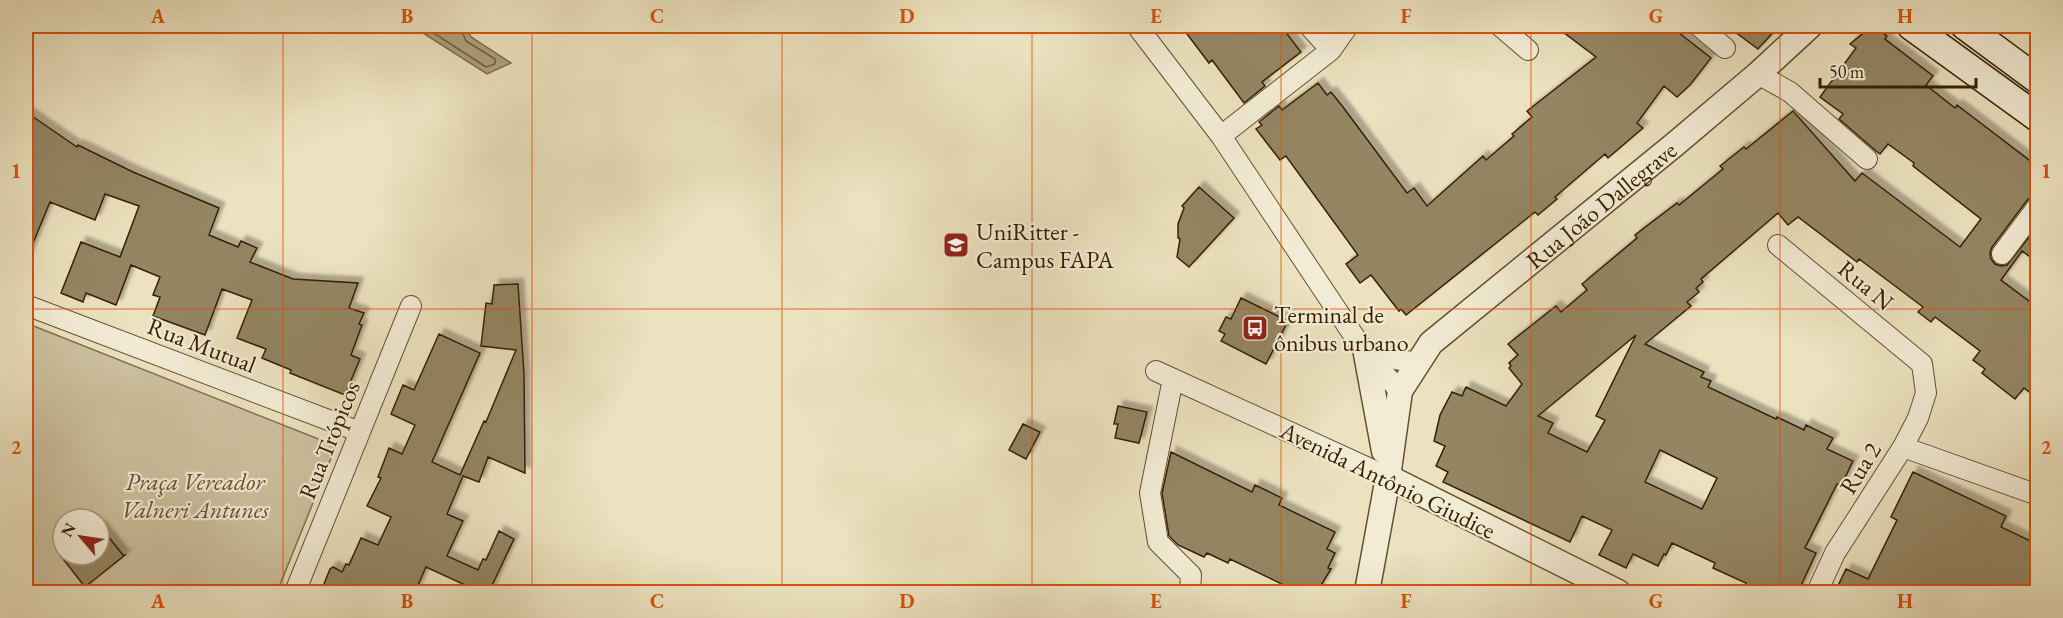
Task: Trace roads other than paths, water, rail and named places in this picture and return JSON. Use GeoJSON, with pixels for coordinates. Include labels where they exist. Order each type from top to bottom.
{"type":"FeatureCollection","features":[{"type":"Feature","properties":{"kind":"main road"},"geometry":{"type":"LineString","coordinates":[[1911,26],[2037,118]]}},
{"type":"Feature","properties":{"kind":"main road"},"geometry":{"type":"LineString","coordinates":[[1965,26],[2037,80]]}},
{"type":"Feature","properties":{"kind":"street"},"geometry":{"type":"LineString","coordinates":[[1137,26],[1221,136],[1366,354],[1400,391],[1388,477],[1367,592]]}},
{"type":"Feature","properties":{"kind":"street"},"geometry":{"type":"LineString","coordinates":[[1309,26],[1331,50]]}},
{"type":"Feature","properties":{"kind":"street"},"geometry":{"type":"LineString","coordinates":[[1221,136],[1331,50],[1348,26]]}},
{"type":"Feature","properties":{"kind":"street"},"geometry":{"type":"LineString","coordinates":[[1500,26],[1528,50]]}},
{"type":"Feature","properties":{"kind":"street"},"geometry":{"type":"LineString","coordinates":[[1699,26],[1725,48]]}},
{"type":"Feature","properties":{"kind":"street","name":"Rua João Dallegrave"},"geometry":{"type":"LineString","coordinates":[[1400,391],[1431,343],[1674,145],[1758,74],[1810,26]]}},
{"type":"Feature","properties":{"kind":"street"},"geometry":{"type":"LineString","coordinates":[[1758,74],[1790,92],[1867,159]]}},
{"type":"Feature","properties":{"kind":"street"},"geometry":{"type":"LineString","coordinates":[[2002,254],[2037,206]]}},
{"type":"Feature","properties":{"kind":"street","name":"Rua N"},"geometry":{"type":"LineString","coordinates":[[1778,245],[1922,364]]}},
{"type":"Feature","properties":{"kind":"street","name":"Rua Mutual"},"geometry":{"type":"LineString","coordinates":[[26,306],[360,432]]}},
{"type":"Feature","properties":{"kind":"street","name":"Rua Trópicos"},"geometry":{"type":"LineString","coordinates":[[295,592],[411,306]]}},
{"type":"Feature","properties":{"kind":"street"},"geometry":{"type":"LineString","coordinates":[[1366,354],[1418,363]]}},
{"type":"Feature","properties":{"kind":"street"},"geometry":{"type":"LineString","coordinates":[[1366,354],[1388,477]]}},
{"type":"Feature","properties":{"kind":"street","name":"Rua 2"},"geometry":{"type":"LineString","coordinates":[[1817,592],[1835,553],[1903,447],[1918,418],[1926,393],[1922,364]]}},
{"type":"Feature","properties":{"kind":"street","name":"Avenida Antônio Giudice"},"geometry":{"type":"LineString","coordinates":[[1190,592],[1191,575],[1158,542],[1150,493],[1165,375],[1388,477],[1618,592]]}},
{"type":"Feature","properties":{"kind":"street"},"geometry":{"type":"LineString","coordinates":[[1903,447],[2037,495]]}},
{"type":"Feature","properties":{"kind":"water"},"geometry":{"type":"Polygon","coordinates":[[[412,26],[465,26],[471,37],[511,63],[487,74],[412,26]]]}},
{"type":"Feature","properties":{"kind":"place","name":"UniRitter - Campus FAPA"},"geometry":{"type":"Point","coordinates":[956,245]}},
{"type":"Feature","properties":{"kind":"place","name":"Terminal de ônibus urbano"},"geometry":{"type":"Point","coordinates":[1255,328]}},
{"type":"Feature","properties":{"kind":"park label","name":"Praça Vereador Valneri Antunes"},"geometry":{"type":"Point","coordinates":[195,495]}}]}
